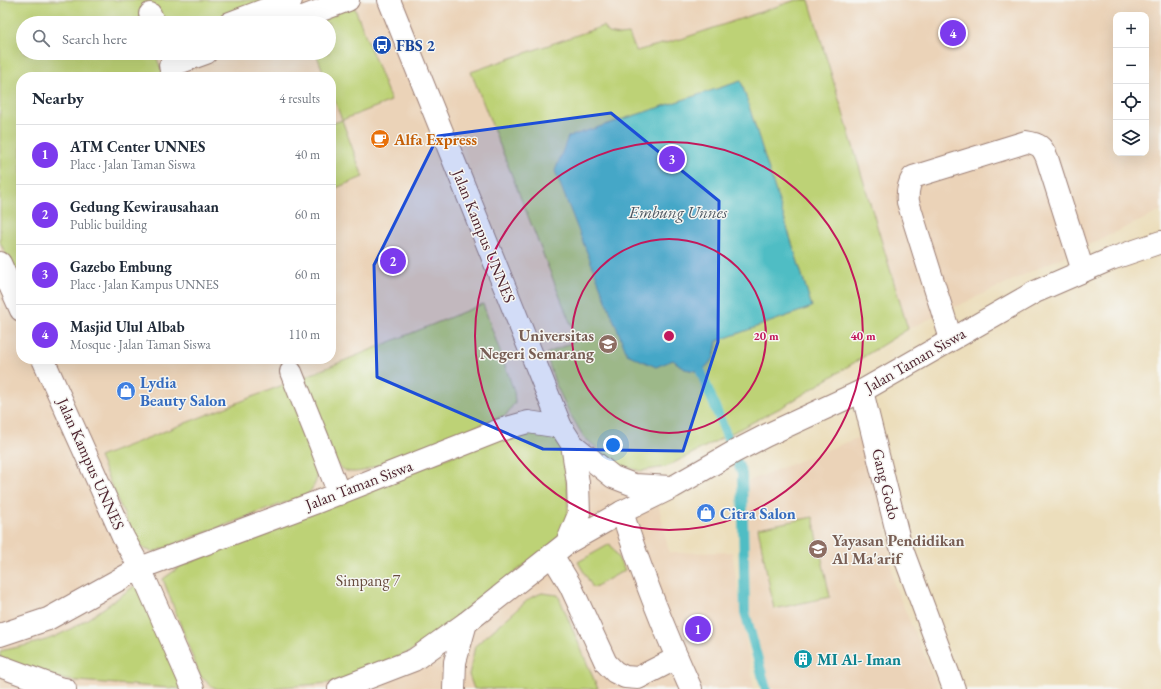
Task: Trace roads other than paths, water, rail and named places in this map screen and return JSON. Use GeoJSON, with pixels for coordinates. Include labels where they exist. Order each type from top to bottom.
{"type":"FeatureCollection","features":[{"type":"Feature","properties":{"kind":"main road"},"geometry":{"type":"LineString","coordinates":[[249,16],[291,0]]}},
{"type":"Feature","properties":{"kind":"main road"},"geometry":{"type":"LineString","coordinates":[[306,16],[348,0]]}},
{"type":"Feature","properties":{"kind":"main road","name":"Jalan Kampus UNNES"},"geometry":{"type":"LineString","coordinates":[[389,0],[566,435]]}},
{"type":"Feature","properties":{"kind":"main road"},"geometry":{"type":"LineString","coordinates":[[170,65],[185,60]]}},
{"type":"Feature","properties":{"kind":"main road"},"geometry":{"type":"LineString","coordinates":[[951,339],[908,202],[908,184],[913,176],[1026,142],[1037,144],[1043,150],[1047,158],[1083,271]]}},
{"type":"Feature","properties":{"kind":"main road","name":"Jalan Taman Siswa"},"geometry":{"type":"LineString","coordinates":[[343,689],[414,660],[466,623],[560,549],[622,512],[673,487],[767,435],[862,391],[1035,292],[1111,259],[1161,242]]}},
{"type":"Feature","properties":{"kind":"main road"},"geometry":{"type":"LineString","coordinates":[[0,263],[16,299]]}},
{"type":"Feature","properties":{"kind":"main road","name":"Jalan Kampus UNNES"},"geometry":{"type":"LineString","coordinates":[[45,364],[123,537],[140,568]]}},
{"type":"Feature","properties":{"kind":"main road"},"geometry":{"type":"LineString","coordinates":[[291,372],[338,494]]}},
{"type":"Feature","properties":{"kind":"main road","name":"Gang Godo"},"geometry":{"type":"LineString","coordinates":[[862,391],[900,544],[954,689]]}},
{"type":"Feature","properties":{"kind":"main road","name":"Jalan Taman Siswa"},"geometry":{"type":"LineString","coordinates":[[0,635],[48,619],[140,568],[338,494],[500,430],[528,422],[566,435],[578,484],[579,514],[560,549]]}},
{"type":"Feature","properties":{"kind":"main road"},"geometry":{"type":"LineString","coordinates":[[566,435],[612,477],[634,485],[673,487]]}},
{"type":"Feature","properties":{"kind":"main road"},"geometry":{"type":"LineString","coordinates":[[612,477],[632,544],[677,658],[691,689]]}},
{"type":"Feature","properties":{"kind":"main road"},"geometry":{"type":"LineString","coordinates":[[560,549],[570,585],[606,663],[614,672],[625,677],[638,678],[677,658]]}},
{"type":"Feature","properties":{"kind":"main road"},"geometry":{"type":"LineString","coordinates":[[140,568],[193,689]]}},
{"type":"Feature","properties":{"kind":"main road"},"geometry":{"type":"LineString","coordinates":[[454,689],[455,662],[466,623]]}},
{"type":"Feature","properties":{"kind":"main road"},"geometry":{"type":"LineString","coordinates":[[0,666],[65,689]]}},
{"type":"Feature","properties":{"kind":"water","name":"Embung Unnes"},"geometry":{"type":"Polygon","coordinates":[[[741,81],[812,307],[717,341],[714,358],[701,372],[685,369],[673,360],[656,367],[627,354],[555,171],[568,137],[741,81]]]}},
{"type":"Feature","properties":{"kind":"waterway"},"geometry":{"type":"LineString","coordinates":[[701,372],[742,474],[745,612],[766,689]]}},
{"type":"Feature","properties":{"kind":"place","name":"Masjid Ulul Albab"},"geometry":{"type":"Point","coordinates":[953,33]}},
{"type":"Feature","properties":{"kind":"place","name":"FBS 2"},"geometry":{"type":"Point","coordinates":[382,45]}},
{"type":"Feature","properties":{"kind":"place","name":"Alfa Express"},"geometry":{"type":"Point","coordinates":[380,139]}},
{"type":"Feature","properties":{"kind":"place","name":"Gazebo Embung"},"geometry":{"type":"Point","coordinates":[672,159]}},
{"type":"Feature","properties":{"kind":"place","name":"Gedung Kewirausahaan"},"geometry":{"type":"Point","coordinates":[393,261]}},
{"type":"Feature","properties":{"kind":"place","name":"Universitas Negeri Semarang"},"geometry":{"type":"Point","coordinates":[608,344]}},
{"type":"Feature","properties":{"kind":"place","name":"Lydia Beauty Salon"},"geometry":{"type":"Point","coordinates":[126,391]}},
{"type":"Feature","properties":{"kind":"place","name":"Citra Salon"},"geometry":{"type":"Point","coordinates":[706,513]}},
{"type":"Feature","properties":{"kind":"place","name":"Yayasan Pendidikan Al Ma'arif"},"geometry":{"type":"Point","coordinates":[818,549]}},
{"type":"Feature","properties":{"kind":"place","name":"ATM Center UNNES"},"geometry":{"type":"Point","coordinates":[698,629]}},
{"type":"Feature","properties":{"kind":"place","name":"MI Al- Iman"},"geometry":{"type":"Point","coordinates":[803,659]}},
{"type":"Feature","properties":{"kind":"park label","name":"Simpang 7"},"geometry":{"type":"Point","coordinates":[368,580]}}]}
